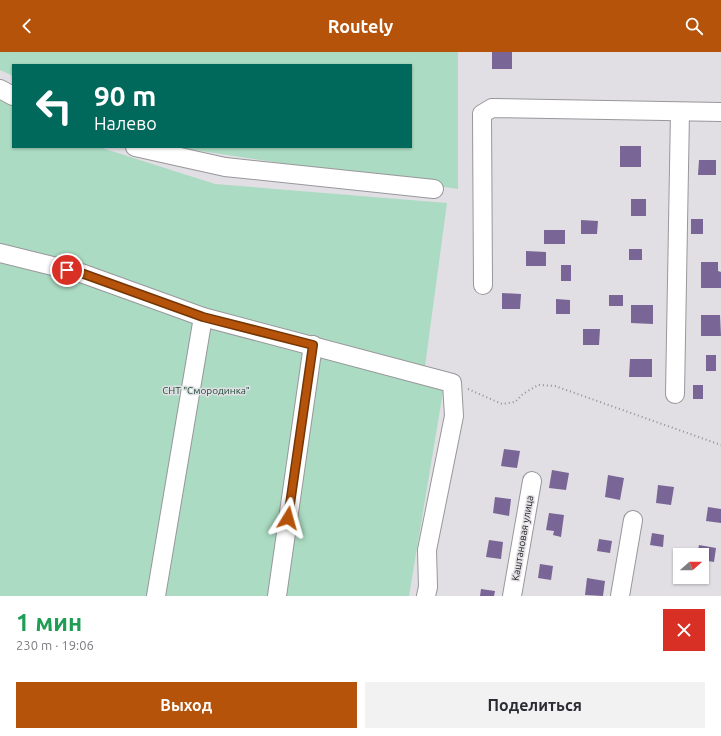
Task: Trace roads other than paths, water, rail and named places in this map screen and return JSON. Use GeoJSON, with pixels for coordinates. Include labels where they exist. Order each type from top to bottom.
{"type":"FeatureCollection","features":[{"type":"Feature","properties":{"kind":"street"},"geometry":{"type":"LineString","coordinates":[[0,89],[12,95]]}},
{"type":"Feature","properties":{"kind":"street"},"geometry":{"type":"LineString","coordinates":[[483,285],[482,114],[492,108],[721,112]]}},
{"type":"Feature","properties":{"kind":"street"},"geometry":{"type":"LineString","coordinates":[[675,394],[680,112]]}},
{"type":"Feature","properties":{"kind":"street"},"geometry":{"type":"LineString","coordinates":[[140,148],[225,167],[434,189]]}},
{"type":"Feature","properties":{"kind":"street"},"geometry":{"type":"LineString","coordinates":[[0,253],[81,273],[203,317],[452,382],[454,416],[427,550],[428,587],[426,596]]}},
{"type":"Feature","properties":{"kind":"street"},"geometry":{"type":"LineString","coordinates":[[156,596],[203,317]]}},
{"type":"Feature","properties":{"kind":"street"},"geometry":{"type":"LineString","coordinates":[[277,596],[313,345]]}},
{"type":"Feature","properties":{"kind":"street","name":"Каштановая улица"},"geometry":{"type":"LineString","coordinates":[[512,596],[532,481]]}},
{"type":"Feature","properties":{"kind":"street"},"geometry":{"type":"LineString","coordinates":[[620,596],[633,520]]}},
{"type":"Feature","properties":{"kind":"park label","name":"СНТ \"Смородинка\""},"geometry":{"type":"Point","coordinates":[206,390]}}]}
